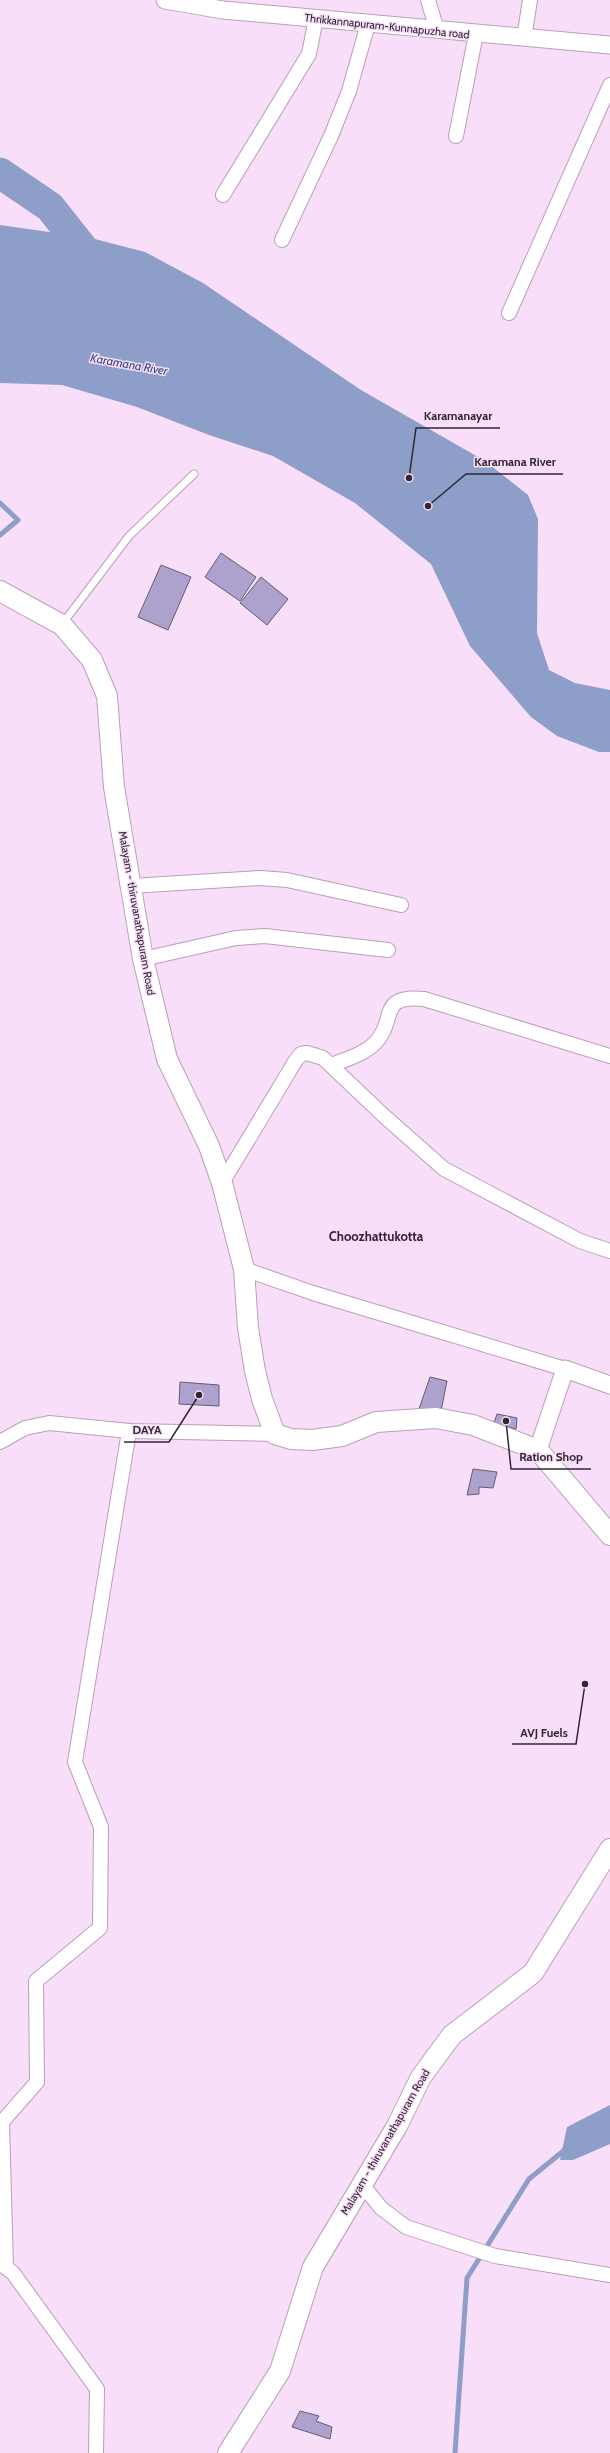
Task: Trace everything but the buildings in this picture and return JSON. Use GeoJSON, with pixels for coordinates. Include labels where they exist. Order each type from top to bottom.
{"type":"FeatureCollection","features":[{"type":"Feature","properties":{"kind":"main road","name":"Malayam - thiruvanathapuram Road"},"geometry":{"type":"LineString","coordinates":[[0,591],[62,625],[92,660],[107,696],[114,787],[143,959],[167,1059],[209,1146],[222,1183],[244,1269],[248,1328],[256,1371],[262,1399],[275,1434]]}},
{"type":"Feature","properties":{"kind":"main road"},"geometry":{"type":"LineString","coordinates":[[275,1434],[291,1439],[312,1440],[342,1436],[376,1422],[436,1418],[473,1425],[538,1450],[610,1535]]}},
{"type":"Feature","properties":{"kind":"main road","name":"Malayam - thiruvanathapuram Road"},"geometry":{"type":"LineString","coordinates":[[228,2453],[280,2371],[313,2267],[361,2183],[397,2126],[421,2077],[452,2035],[533,1973],[610,1850]]}},
{"type":"Feature","properties":{"kind":"street","name":"Thrikkannapuram-Kunnapuzha road"},"geometry":{"type":"LineString","coordinates":[[165,0],[223,10],[610,45]]}},
{"type":"Feature","properties":{"kind":"street"},"geometry":{"type":"LineString","coordinates":[[428,0],[438,30]]}},
{"type":"Feature","properties":{"kind":"street"},"geometry":{"type":"LineString","coordinates":[[524,38],[530,0]]}},
{"type":"Feature","properties":{"kind":"street"},"geometry":{"type":"LineString","coordinates":[[223,195],[309,54],[316,18]]}},
{"type":"Feature","properties":{"kind":"street"},"geometry":{"type":"LineString","coordinates":[[282,240],[331,136],[349,91],[368,24]]}},
{"type":"Feature","properties":{"kind":"street"},"geometry":{"type":"LineString","coordinates":[[456,136],[476,34]]}},
{"type":"Feature","properties":{"kind":"street"},"geometry":{"type":"LineString","coordinates":[[509,313],[610,85]]}},
{"type":"Feature","properties":{"kind":"street"},"geometry":{"type":"LineString","coordinates":[[131,886],[260,878],[287,880],[401,905]]}},
{"type":"Feature","properties":{"kind":"street"},"geometry":{"type":"LineString","coordinates":[[143,959],[236,938],[265,936],[388,950]]}},
{"type":"Feature","properties":{"kind":"street"},"geometry":{"type":"LineString","coordinates":[[331,1065],[363,1052],[376,1042],[393,1005],[407,998],[424,999],[610,1056]]}},
{"type":"Feature","properties":{"kind":"street"},"geometry":{"type":"LineString","coordinates":[[222,1183],[301,1054],[307,1053],[323,1058],[383,1115],[444,1169],[580,1241],[610,1251]]}},
{"type":"Feature","properties":{"kind":"street"},"geometry":{"type":"LineString","coordinates":[[244,1269],[313,1293],[565,1369],[610,1385]]}},
{"type":"Feature","properties":{"kind":"street"},"geometry":{"type":"LineString","coordinates":[[538,1450],[565,1369]]}},
{"type":"Feature","properties":{"kind":"street"},"geometry":{"type":"LineString","coordinates":[[0,1442],[25,1428],[49,1423],[129,1431],[275,1434]]}},
{"type":"Feature","properties":{"kind":"street"},"geometry":{"type":"LineString","coordinates":[[96,2453],[97,2389],[13,2273],[3,2266],[2,2122],[37,2082],[36,1981],[100,1928],[101,1827],[75,1762],[129,1431]]}},
{"type":"Feature","properties":{"kind":"street"},"geometry":{"type":"LineString","coordinates":[[361,2183],[381,2208],[406,2227],[495,2256],[610,2275]]}},
{"type":"Feature","properties":{"kind":"lane"},"geometry":{"type":"LineString","coordinates":[[62,625],[129,536],[194,474]]}},
{"type":"Feature","properties":{"kind":"water"},"geometry":{"type":"Polygon","coordinates":[[[0,225],[91,238],[145,252],[203,283],[361,390],[485,461],[528,495],[538,519],[537,633],[549,670],[575,683],[610,690],[610,752],[599,752],[557,736],[531,717],[470,646],[431,564],[355,503],[273,456],[209,435],[137,407],[62,385],[0,383],[0,225]]]}},
{"type":"Feature","properties":{"kind":"water"},"geometry":{"type":"Polygon","coordinates":[[[610,2105],[610,2144],[573,2160],[560,2160],[567,2127],[610,2105]]]}},
{"type":"Feature","properties":{"kind":"waterway"},"geometry":{"type":"LineString","coordinates":[[0,173],[50,207],[99,269]]}},
{"type":"Feature","properties":{"kind":"waterway"},"geometry":{"type":"LineString","coordinates":[[0,503],[18,520],[0,535]]}},
{"type":"Feature","properties":{"kind":"waterway"},"geometry":{"type":"LineString","coordinates":[[455,2453],[467,2278],[529,2179],[567,2148]]}},
{"type":"Feature","properties":{"kind":"place","name":"Karamanayar"},"geometry":{"type":"Point","coordinates":[409,478]}},
{"type":"Feature","properties":{"kind":"place","name":"Karamana River"},"geometry":{"type":"Point","coordinates":[428,506]}},
{"type":"Feature","properties":{"kind":"place","name":"DAYA"},"geometry":{"type":"Point","coordinates":[199,1395]}},
{"type":"Feature","properties":{"kind":"place","name":"Ration Shop"},"geometry":{"type":"Point","coordinates":[506,1421]}},
{"type":"Feature","properties":{"kind":"place","name":"AVJ Fuels"},"geometry":{"type":"Point","coordinates":[585,1684]}},
{"type":"Feature","properties":{"kind":"district","name":"Choozhattukotta"},"geometry":{"type":"Point","coordinates":[376,1236]}}]}
